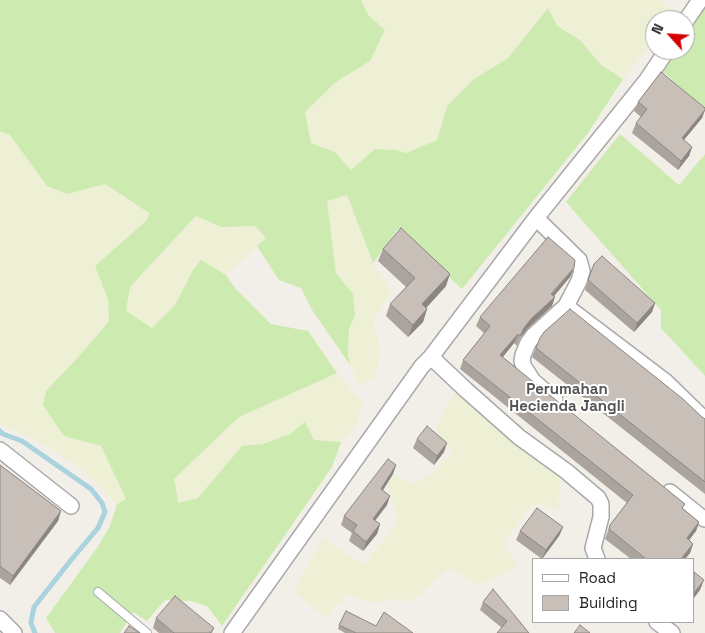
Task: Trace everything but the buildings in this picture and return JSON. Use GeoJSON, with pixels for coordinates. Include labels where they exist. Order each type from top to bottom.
{"type":"FeatureCollection","features":[{"type":"Feature","properties":{"kind":"street"},"geometry":{"type":"LineString","coordinates":[[232,633],[422,366],[431,357],[536,218],[648,80],[661,60]]}},
{"type":"Feature","properties":{"kind":"street"},"geometry":{"type":"LineString","coordinates":[[536,218],[579,260],[582,272],[566,306],[528,342],[522,361],[534,381],[566,409]]}},
{"type":"Feature","properties":{"kind":"street"},"geometry":{"type":"LineString","coordinates":[[566,306],[666,382],[705,420]]}},
{"type":"Feature","properties":{"kind":"street"},"geometry":{"type":"LineString","coordinates":[[431,357],[519,436],[598,498],[601,504],[601,517],[593,548],[596,558]]}},
{"type":"Feature","properties":{"kind":"street"},"geometry":{"type":"LineString","coordinates":[[0,450],[71,506]]}},
{"type":"Feature","properties":{"kind":"street"},"geometry":{"type":"LineString","coordinates":[[656,481],[705,519]]}},
{"type":"Feature","properties":{"kind":"street"},"geometry":{"type":"LineString","coordinates":[[658,623],[672,633]]}},
{"type":"Feature","properties":{"kind":"lane"},"geometry":{"type":"LineString","coordinates":[[98,592],[147,633]]}},
{"type":"Feature","properties":{"kind":"green space"},"geometry":{"type":"Polygon","coordinates":[[[0,0],[361,0],[368,15],[385,30],[370,61],[336,82],[305,112],[311,143],[335,152],[351,170],[375,149],[397,150],[406,153],[437,140],[447,106],[474,79],[508,58],[548,8],[557,26],[580,40],[600,64],[623,79],[588,133],[462,289],[398,229],[373,263],[347,195],[327,201],[336,273],[353,294],[355,315],[349,329],[348,354],[350,365],[312,310],[301,288],[279,280],[257,246],[266,238],[255,226],[221,227],[196,216],[130,287],[126,311],[152,328],[175,305],[193,270],[201,260],[226,275],[235,288],[271,324],[308,331],[337,373],[239,417],[174,479],[178,503],[198,498],[242,446],[263,444],[290,434],[305,422],[314,440],[341,442],[332,467],[222,626],[207,606],[191,601],[165,600],[147,621],[133,612],[120,633],[55,633],[46,618],[99,545],[110,526],[117,504],[126,499],[101,446],[64,436],[43,405],[46,391],[109,321],[108,299],[95,266],[147,220],[149,213],[105,184],[67,194],[47,186],[10,135],[0,131],[0,0]]]}},
{"type":"Feature","properties":{"kind":"green space"},"geometry":{"type":"Polygon","coordinates":[[[361,0],[660,0],[672,10],[645,10],[645,52],[623,79],[600,64],[580,40],[557,26],[548,8],[508,58],[474,79],[447,106],[437,140],[406,153],[397,150],[375,149],[351,170],[335,152],[311,143],[305,112],[336,82],[370,61],[385,30],[368,15],[361,0]]]}},
{"type":"Feature","properties":{"kind":"green space"},"geometry":{"type":"Polygon","coordinates":[[[705,6],[705,109],[662,72],[670,60],[695,60],[695,22],[705,6]]]}},
{"type":"Feature","properties":{"kind":"green space"},"geometry":{"type":"Polygon","coordinates":[[[0,131],[10,135],[22,150],[67,194],[105,184],[149,213],[147,220],[95,266],[108,299],[109,321],[82,353],[64,436],[101,446],[126,499],[117,504],[83,470],[45,445],[0,424],[0,131]]]}},
{"type":"Feature","properties":{"kind":"green space"},"geometry":{"type":"Polygon","coordinates":[[[620,134],[679,185],[705,154],[705,376],[661,328],[661,310],[566,202],[620,134]]]}},
{"type":"Feature","properties":{"kind":"green space"},"geometry":{"type":"Polygon","coordinates":[[[347,195],[373,263],[392,293],[373,321],[380,350],[375,378],[360,385],[350,365],[348,354],[349,329],[355,314],[353,294],[336,273],[326,201],[347,195]]]}},
{"type":"Feature","properties":{"kind":"green space"},"geometry":{"type":"Polygon","coordinates":[[[197,216],[221,227],[255,226],[266,238],[226,275],[201,261],[193,270],[175,306],[152,328],[126,311],[130,287],[197,216]]]}},
{"type":"Feature","properties":{"kind":"green space"},"geometry":{"type":"Polygon","coordinates":[[[337,373],[362,402],[358,423],[341,442],[314,440],[305,422],[290,434],[263,444],[242,447],[199,498],[178,503],[174,479],[239,417],[337,373]]]}},
{"type":"Feature","properties":{"kind":"green space"},"geometry":{"type":"Polygon","coordinates":[[[456,392],[560,477],[557,510],[541,504],[530,506],[503,544],[518,566],[479,585],[448,568],[421,594],[407,602],[388,599],[380,602],[364,602],[350,593],[325,617],[293,591],[324,538],[364,565],[398,521],[387,483],[391,475],[415,483],[436,470],[453,451],[436,431],[443,412],[456,392]]]}},
{"type":"Feature","properties":{"kind":"waterway"},"geometry":{"type":"LineString","coordinates":[[0,431],[22,441],[91,489],[102,503],[105,512],[98,528],[34,607],[31,623],[35,633]]}},
{"type":"Feature","properties":{"kind":"district","name":"Perumahan Hecienda Jangli"},"geometry":{"type":"Point","coordinates":[567,398]}}]}
